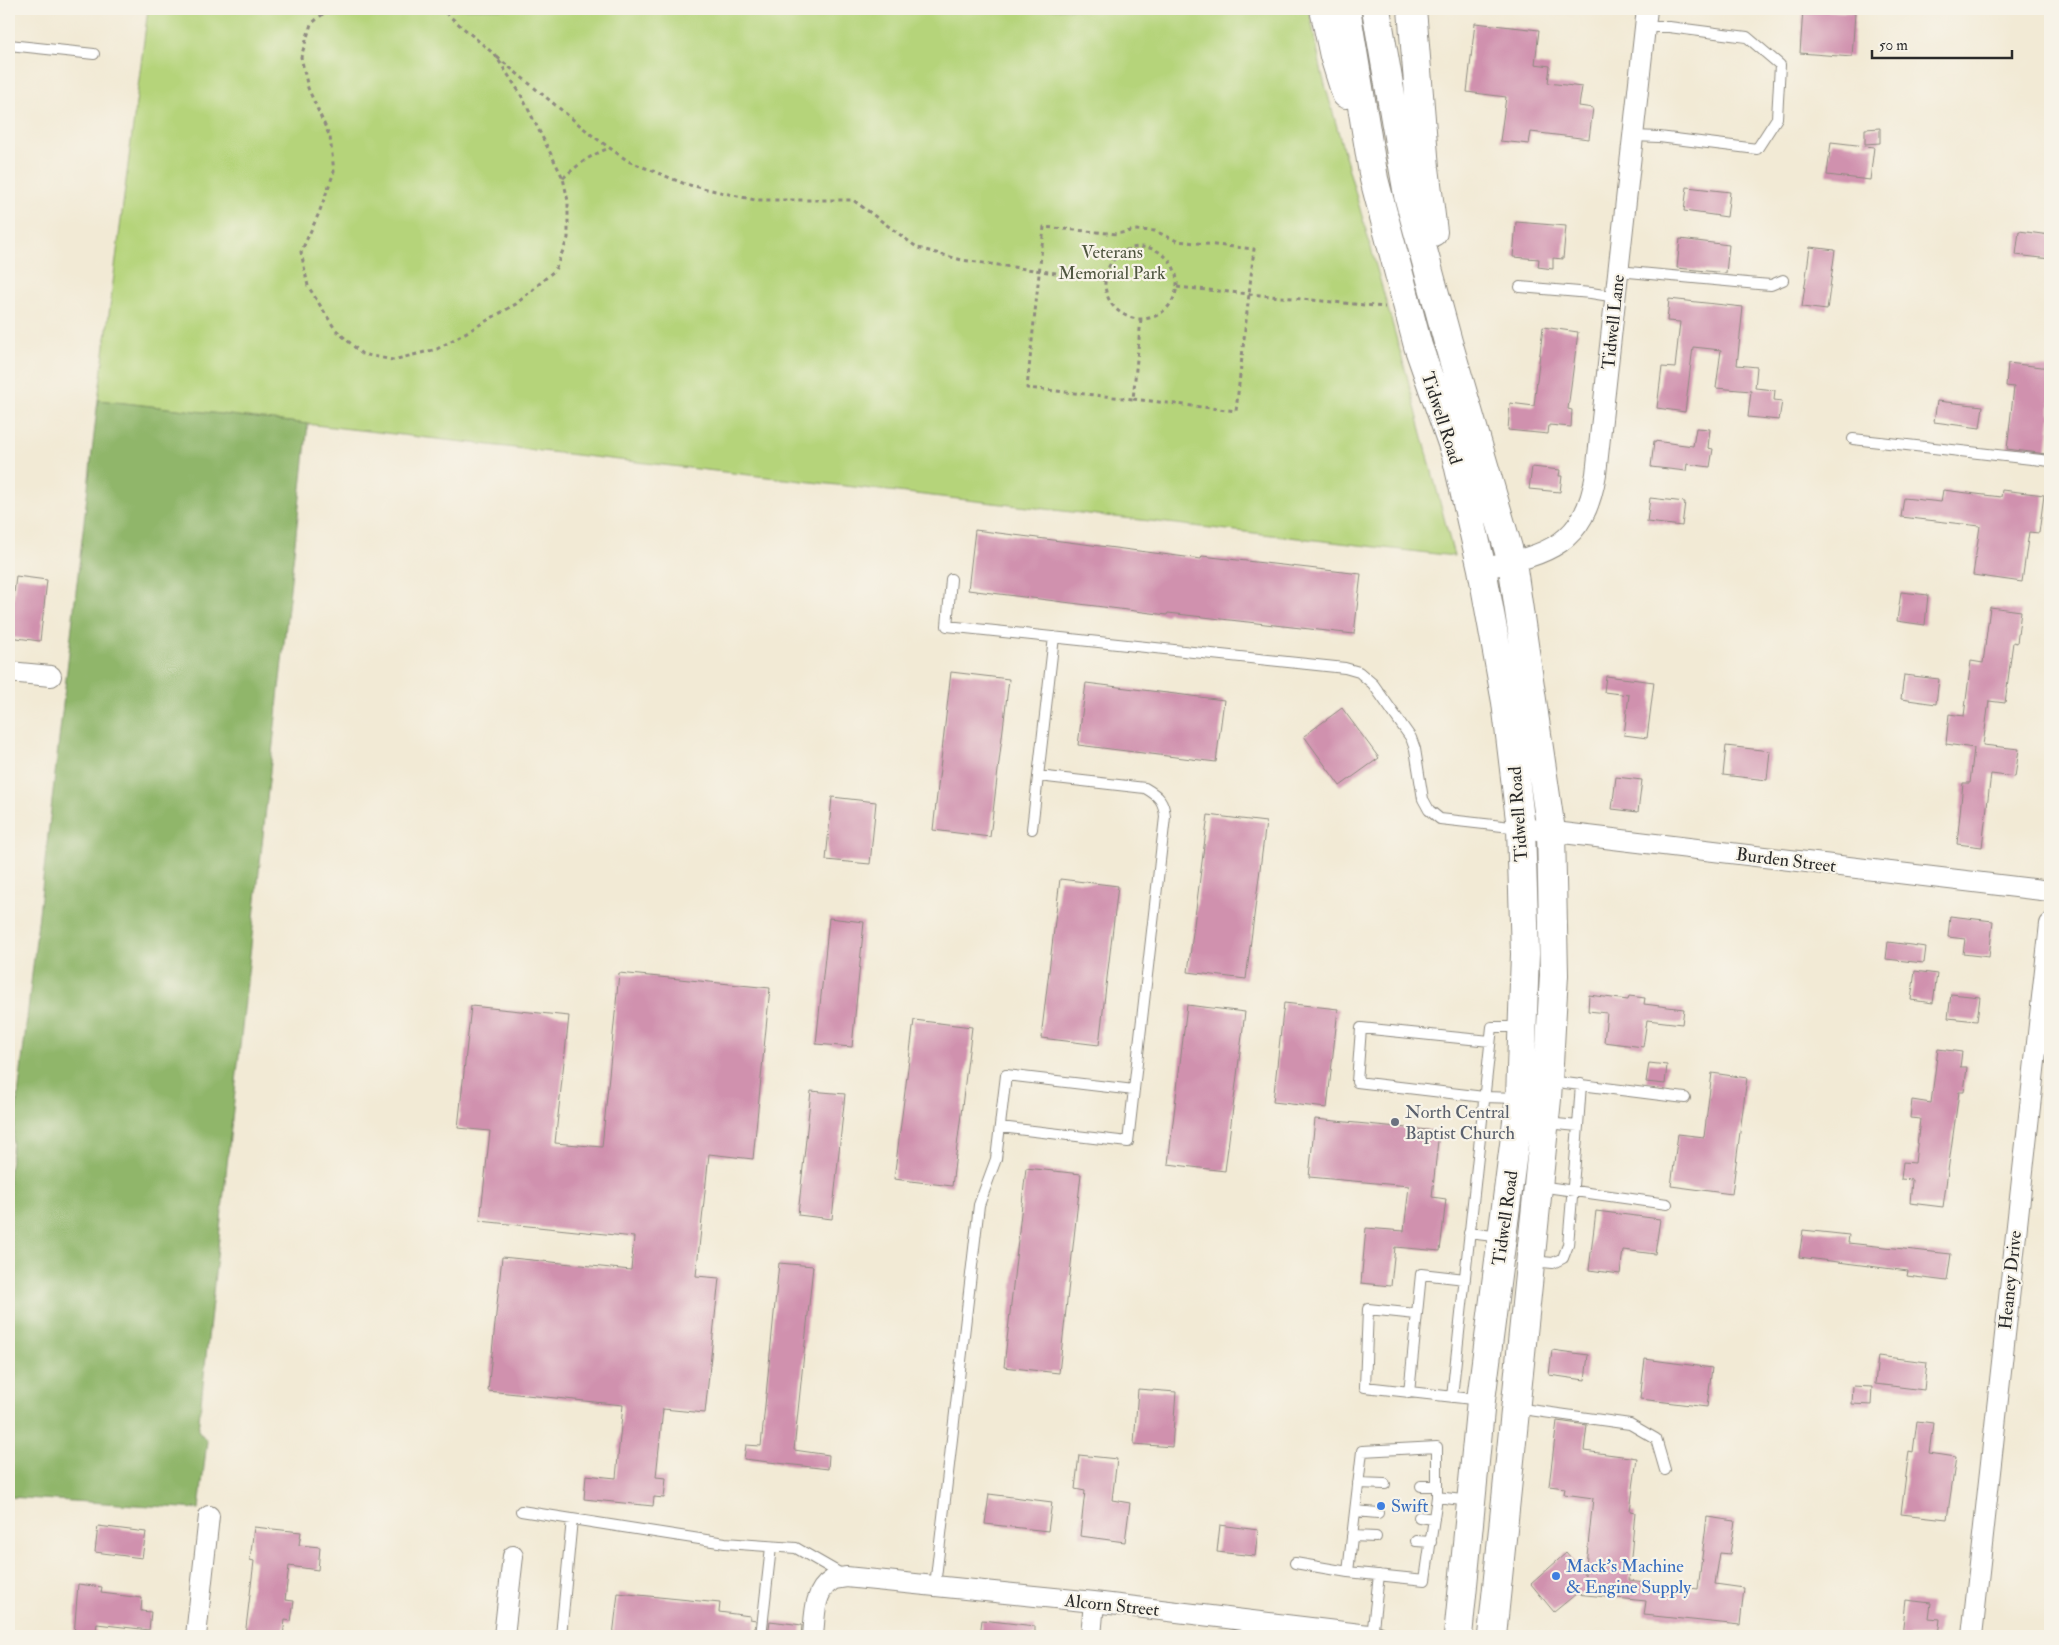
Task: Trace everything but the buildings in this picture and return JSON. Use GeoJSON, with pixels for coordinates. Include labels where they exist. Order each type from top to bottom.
{"type":"FeatureCollection","features":[{"type":"Feature","properties":{"kind":"main road"},"geometry":{"type":"LineString","coordinates":[[1324,9],[1334,56],[1374,179]]}},
{"type":"Feature","properties":{"kind":"main road","name":"Tidwell Road"},"geometry":{"type":"LineString","coordinates":[[1346,9],[1374,179],[1418,346],[1456,455],[1482,569],[1506,702],[1521,828],[1525,954],[1522,1027],[1540,1100],[1502,1237],[1480,1400],[1458,1636]]}},
{"type":"Feature","properties":{"kind":"main road","name":"Tidwell Road"},"geometry":{"type":"LineString","coordinates":[[1376,9],[1408,195],[1448,342],[1512,562],[1551,831],[1554,975],[1540,1100],[1538,1186],[1492,1636]]}},
{"type":"Feature","properties":{"kind":"main road"},"geometry":{"type":"LineString","coordinates":[[1412,9],[1425,168],[1448,342]]}},
{"type":"Feature","properties":{"kind":"main road"},"geometry":{"type":"LineString","coordinates":[[1480,1400],[1514,1408]]}},
{"type":"Feature","properties":{"kind":"street","name":"Tidwell Lane"},"geometry":{"type":"LineString","coordinates":[[1482,569],[1543,553],[1557,546],[1573,531],[1586,512],[1596,474],[1646,18]]}},
{"type":"Feature","properties":{"kind":"street"},"geometry":{"type":"LineString","coordinates":[[9,672],[51,676]]}},
{"type":"Feature","properties":{"kind":"street","name":"Burden Street"},"geometry":{"type":"LineString","coordinates":[[1521,828],[2050,891]]}},
{"type":"Feature","properties":{"kind":"street","name":"Heaney Drive"},"geometry":{"type":"LineString","coordinates":[[1972,1636],[2050,924]]}},
{"type":"Feature","properties":{"kind":"street"},"geometry":{"type":"LineString","coordinates":[[196,1636],[209,1516]]}},
{"type":"Feature","properties":{"kind":"street"},"geometry":{"type":"LineString","coordinates":[[504,1636],[513,1556]]}},
{"type":"Feature","properties":{"kind":"street"},"geometry":{"type":"LineString","coordinates":[[813,1636],[817,1602],[822,1590],[831,1580],[846,1577]]}},
{"type":"Feature","properties":{"kind":"street","name":"Alcorn Street"},"geometry":{"type":"LineString","coordinates":[[846,1577],[1094,1602],[1377,1636]]}},
{"type":"Feature","properties":{"kind":"street"},"geometry":{"type":"LineString","coordinates":[[1091,1636],[1094,1602]]}},
{"type":"Feature","properties":{"kind":"lane"},"geometry":{"type":"LineString","coordinates":[[1633,136],[1660,137],[1757,149],[1777,118],[1780,65],[1747,37],[1669,27],[1646,18]]}},
{"type":"Feature","properties":{"kind":"lane"},"geometry":{"type":"LineString","coordinates":[[9,45],[94,54]]}},
{"type":"Feature","properties":{"kind":"lane"},"geometry":{"type":"LineString","coordinates":[[1618,271],[1771,285],[1783,280]]}},
{"type":"Feature","properties":{"kind":"lane"},"geometry":{"type":"LineString","coordinates":[[1520,288],[1591,293],[1616,297]]}},
{"type":"Feature","properties":{"kind":"lane"},"geometry":{"type":"LineString","coordinates":[[1853,439],[2050,461]]}},
{"type":"Feature","properties":{"kind":"lane"},"geometry":{"type":"LineString","coordinates":[[951,579],[947,626],[1345,668],[1359,672],[1373,684],[1411,738],[1415,749],[1423,798],[1429,810],[1440,819],[1521,828]]}},
{"type":"Feature","properties":{"kind":"lane"},"geometry":{"type":"LineString","coordinates":[[1032,829],[1054,637]]}},
{"type":"Feature","properties":{"kind":"lane"},"geometry":{"type":"LineString","coordinates":[[1000,1127],[1128,1142],[1165,817],[1164,805],[1156,795],[1145,788],[1038,776]]}},
{"type":"Feature","properties":{"kind":"lane"},"geometry":{"type":"LineString","coordinates":[[1452,1397],[1492,1027],[1522,1027]]}},
{"type":"Feature","properties":{"kind":"lane"},"geometry":{"type":"LineString","coordinates":[[1490,1041],[1361,1028],[1356,1082],[1484,1097],[1540,1100],[1581,1084],[1685,1098]]}},
{"type":"Feature","properties":{"kind":"lane"},"geometry":{"type":"LineString","coordinates":[[935,1586],[979,1205],[996,1159],[1006,1075],[1134,1090]]}},
{"type":"Feature","properties":{"kind":"lane"},"geometry":{"type":"LineString","coordinates":[[1530,1261],[1554,1263],[1563,1258],[1568,1245],[1581,1084]]}},
{"type":"Feature","properties":{"kind":"lane"},"geometry":{"type":"LineString","coordinates":[[1540,1100],[1578,1126]]}},
{"type":"Feature","properties":{"kind":"lane"},"geometry":{"type":"LineString","coordinates":[[1538,1186],[1667,1204]]}},
{"type":"Feature","properties":{"kind":"lane"},"geometry":{"type":"LineString","coordinates":[[1469,1233],[1502,1237]]}},
{"type":"Feature","properties":{"kind":"lane"},"geometry":{"type":"LineString","coordinates":[[1409,1393],[1420,1274],[1465,1279]]}},
{"type":"Feature","properties":{"kind":"lane"},"geometry":{"type":"LineString","coordinates":[[1416,1314],[1368,1309],[1364,1388],[1480,1400]]}},
{"type":"Feature","properties":{"kind":"lane"},"geometry":{"type":"LineString","coordinates":[[1514,1408],[1630,1424],[1656,1439],[1665,1470]]}},
{"type":"Feature","properties":{"kind":"lane"},"geometry":{"type":"LineString","coordinates":[[1295,1563],[1348,1572],[1425,1580],[1437,1492],[1437,1447],[1362,1451],[1348,1572]]}},
{"type":"Feature","properties":{"kind":"lane"},"geometry":{"type":"LineString","coordinates":[[1358,1483],[1385,1484]]}},
{"type":"Feature","properties":{"kind":"lane"},"geometry":{"type":"LineString","coordinates":[[1421,1486],[1471,1501]]}},
{"type":"Feature","properties":{"kind":"lane"},"geometry":{"type":"LineString","coordinates":[[521,1511],[725,1543],[796,1548],[846,1577]]}},
{"type":"Feature","properties":{"kind":"lane"},"geometry":{"type":"LineString","coordinates":[[1355,1511],[1378,1513]]}},
{"type":"Feature","properties":{"kind":"lane"},"geometry":{"type":"LineString","coordinates":[[1420,1517],[1434,1519]]}},
{"type":"Feature","properties":{"kind":"lane"},"geometry":{"type":"LineString","coordinates":[[561,1636],[572,1519]]}},
{"type":"Feature","properties":{"kind":"lane"},"geometry":{"type":"LineString","coordinates":[[1352,1536],[1376,1538]]}},
{"type":"Feature","properties":{"kind":"lane"},"geometry":{"type":"LineString","coordinates":[[1416,1541],[1430,1542]]}},
{"type":"Feature","properties":{"kind":"lane"},"geometry":{"type":"LineString","coordinates":[[761,1636],[770,1547]]}},
{"type":"Feature","properties":{"kind":"lane"},"geometry":{"type":"LineString","coordinates":[[1372,1636],[1379,1575]]}},
{"type":"Feature","properties":{"kind":"path"},"geometry":{"type":"LineString","coordinates":[[329,9],[311,24],[301,57],[308,88],[330,137],[334,172],[319,213],[300,252],[308,286],[335,329],[362,354],[393,360],[436,349],[516,304],[555,270],[568,238],[568,201],[564,178],[520,93],[495,55]]}},
{"type":"Feature","properties":{"kind":"path"},"geometry":{"type":"LineString","coordinates":[[441,9],[593,136],[628,161],[685,184],[755,200],[852,200],[918,248],[962,260],[1106,280]]}},
{"type":"Feature","properties":{"kind":"path"},"geometry":{"type":"LineString","coordinates":[[564,178],[584,160],[610,148]]}},
{"type":"Feature","properties":{"kind":"path"},"geometry":{"type":"LineString","coordinates":[[1044,227],[1117,234],[1135,230],[1156,231],[1177,241],[1254,249],[1249,294],[1236,411],[1027,388],[1044,227]]}},
{"type":"Feature","properties":{"kind":"path"},"geometry":{"type":"LineString","coordinates":[[1144,247],[1162,254],[1169,260],[1174,268],[1177,287],[1171,303],[1165,310],[1150,318],[1141,319],[1124,315],[1112,304],[1106,288],[1106,280],[1112,262],[1118,256],[1126,251],[1144,247]]}},
{"type":"Feature","properties":{"kind":"path"},"geometry":{"type":"LineString","coordinates":[[1177,287],[1391,307]]}},
{"type":"Feature","properties":{"kind":"path"},"geometry":{"type":"LineString","coordinates":[[1133,399],[1141,319]]}},
{"type":"Feature","properties":{"kind":"green space","name":"Veterans Memorial Park"},"geometry":{"type":"Polygon","coordinates":[[[148,9],[1309,9],[1322,74],[1407,376],[1454,556],[98,400],[148,9]]]}},
{"type":"Feature","properties":{"kind":"green space"},"geometry":{"type":"Polygon","coordinates":[[[98,400],[308,424],[198,1430],[207,1441],[199,1509],[9,1497],[9,1175],[98,400]]]}},
{"type":"Feature","properties":{"kind":"place","name":"North Central Baptist Church"},"geometry":{"type":"Point","coordinates":[1395,1122]}},
{"type":"Feature","properties":{"kind":"place","name":"Swift"},"geometry":{"type":"Point","coordinates":[1381,1506]}},
{"type":"Feature","properties":{"kind":"place","name":"Mack's Machine & Engine Supply"},"geometry":{"type":"Point","coordinates":[1556,1576]}}]}
